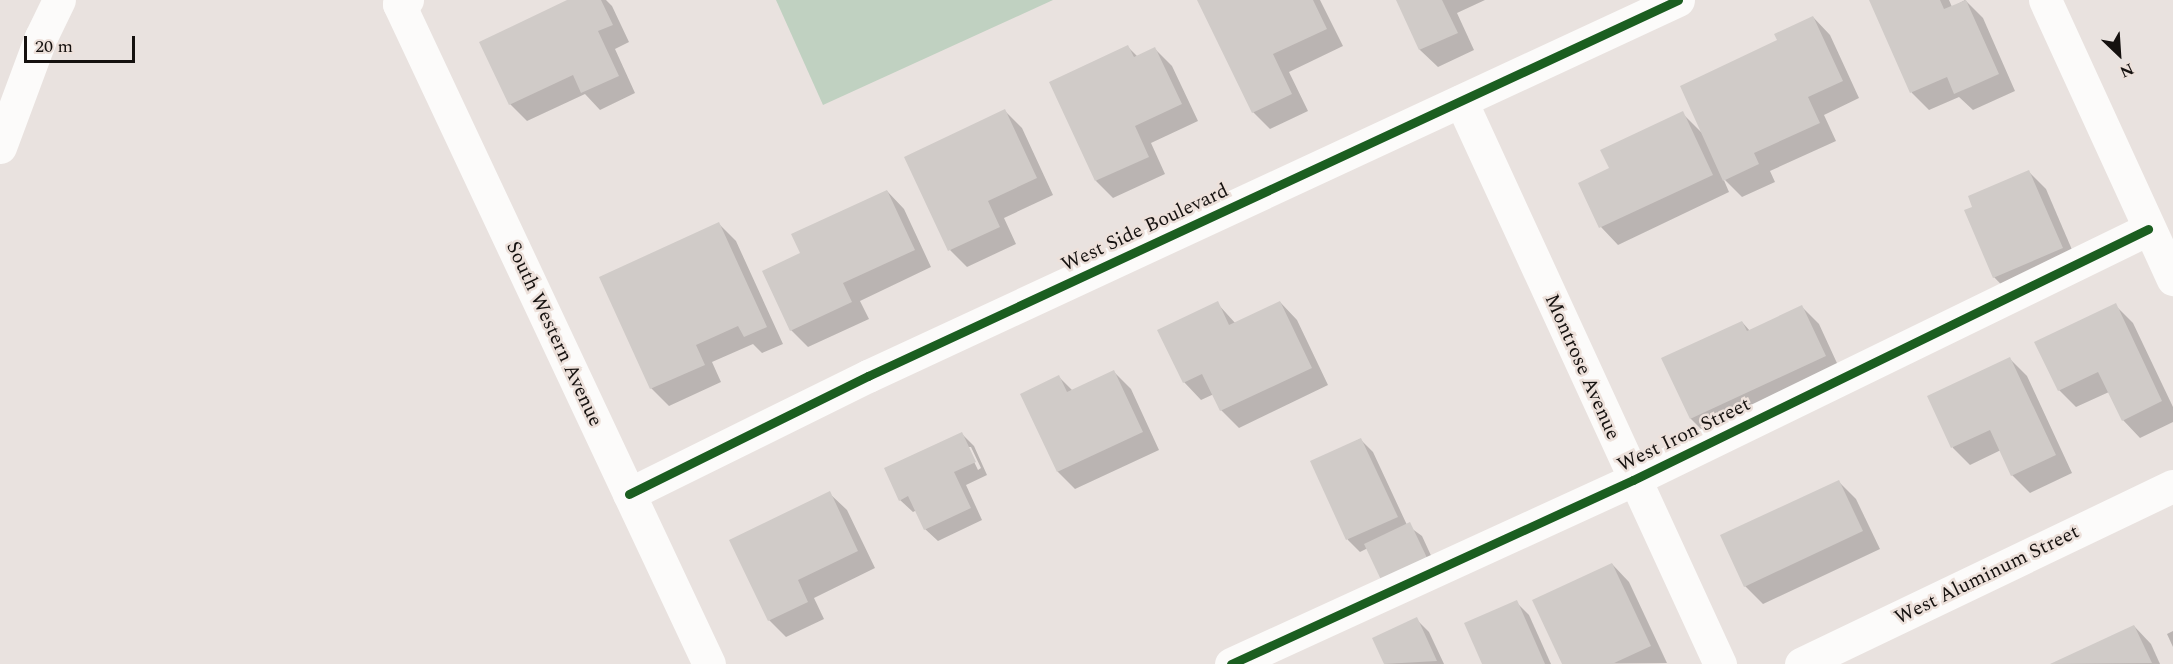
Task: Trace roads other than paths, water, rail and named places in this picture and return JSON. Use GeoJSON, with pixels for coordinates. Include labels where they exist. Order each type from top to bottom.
{"type":"FeatureCollection","features":[{"type":"Feature","properties":{"kind":"main road"},"geometry":{"type":"LineString","coordinates":[[0,147],[41,37],[59,0]]}},
{"type":"Feature","properties":{"kind":"main road","name":"West Side Boulevard"},"geometry":{"type":"LineString","coordinates":[[629,494],[878,371],[1678,0]]}},
{"type":"Feature","properties":{"kind":"main road"},"geometry":{"type":"LineString","coordinates":[[2045,0],[2148,230],[2173,279]]}},
{"type":"Feature","properties":{"kind":"main road","name":"South Western Avenue"},"geometry":{"type":"LineString","coordinates":[[403,2],[709,664]]}},
{"type":"Feature","properties":{"kind":"main road","name":"Montrose Avenue"},"geometry":{"type":"LineString","coordinates":[[1461,101],[1633,480],[1720,664]]}},
{"type":"Feature","properties":{"kind":"main road","name":"West Iron Street"},"geometry":{"type":"LineString","coordinates":[[1231,664],[1633,480],[2148,230]]}},
{"type":"Feature","properties":{"kind":"main road","name":"West Aluminum Street"},"geometry":{"type":"LineString","coordinates":[[1801,664],[2173,486]]}}]}
